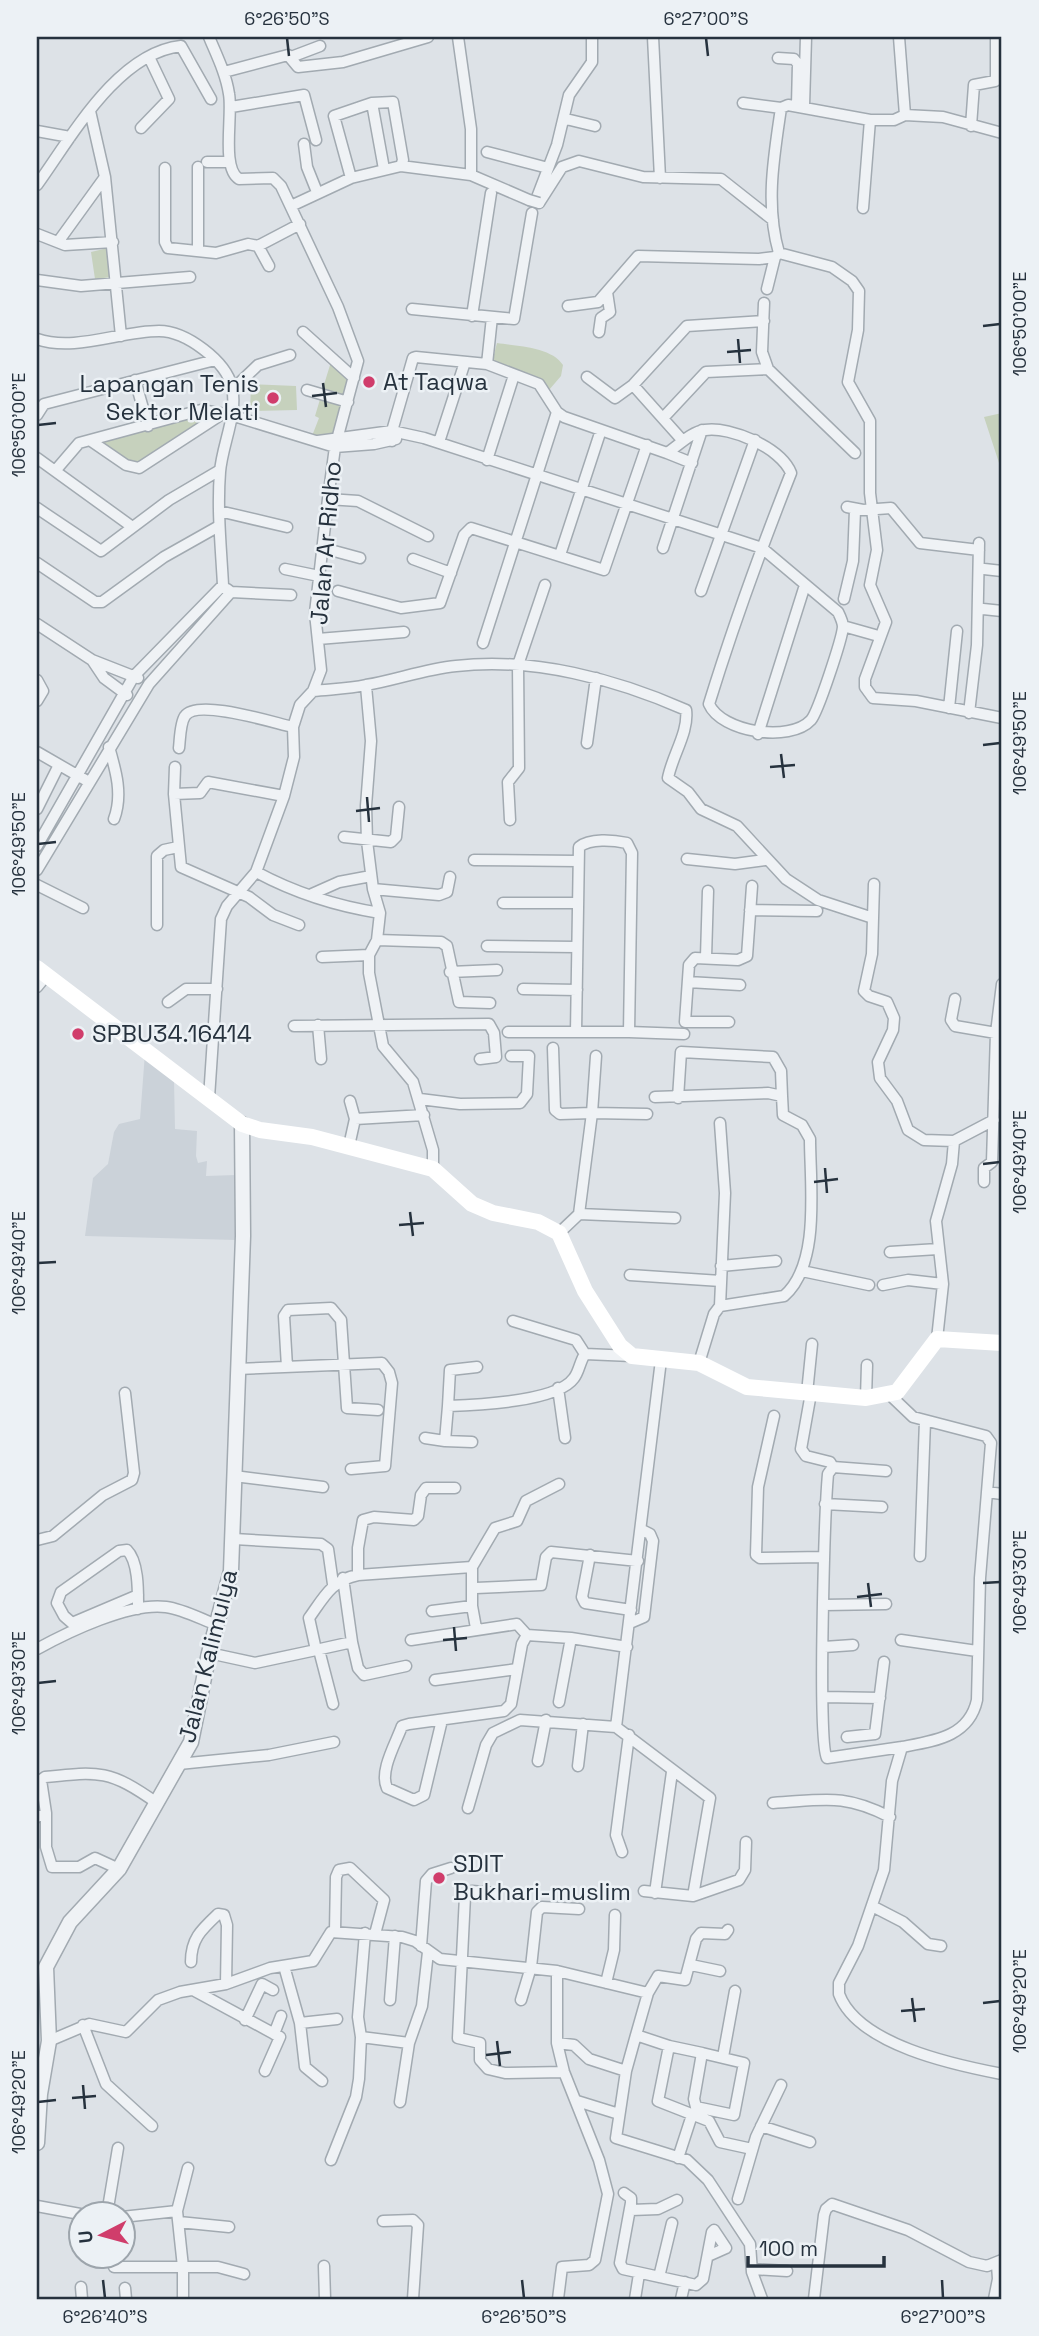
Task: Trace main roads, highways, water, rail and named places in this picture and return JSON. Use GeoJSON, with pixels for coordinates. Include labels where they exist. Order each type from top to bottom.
{"type":"FeatureCollection","features":[{"type":"Feature","properties":{"kind":"main road"},"geometry":{"type":"LineString","coordinates":[[40,977],[98,1011],[242,1124],[260,1130],[312,1137],[433,1169],[472,1204],[493,1213],[538,1222],[559,1233],[592,1303],[620,1346],[632,1356],[699,1363],[747,1387],[866,1398],[891,1396],[912,1375],[922,1356],[937,1339],[1002,1343]]}},
{"type":"Feature","properties":{"kind":"place","name":"At Taqwa"},"geometry":{"type":"Point","coordinates":[369,382]}},
{"type":"Feature","properties":{"kind":"place","name":"Lapangan Tenis Sektor Melati"},"geometry":{"type":"Point","coordinates":[273,398]}},
{"type":"Feature","properties":{"kind":"place","name":"SPBU34.16414"},"geometry":{"type":"Point","coordinates":[78,1034]}},
{"type":"Feature","properties":{"kind":"place","name":"SDIT Bukhari-muslim"},"geometry":{"type":"Point","coordinates":[439,1878]}}]}
